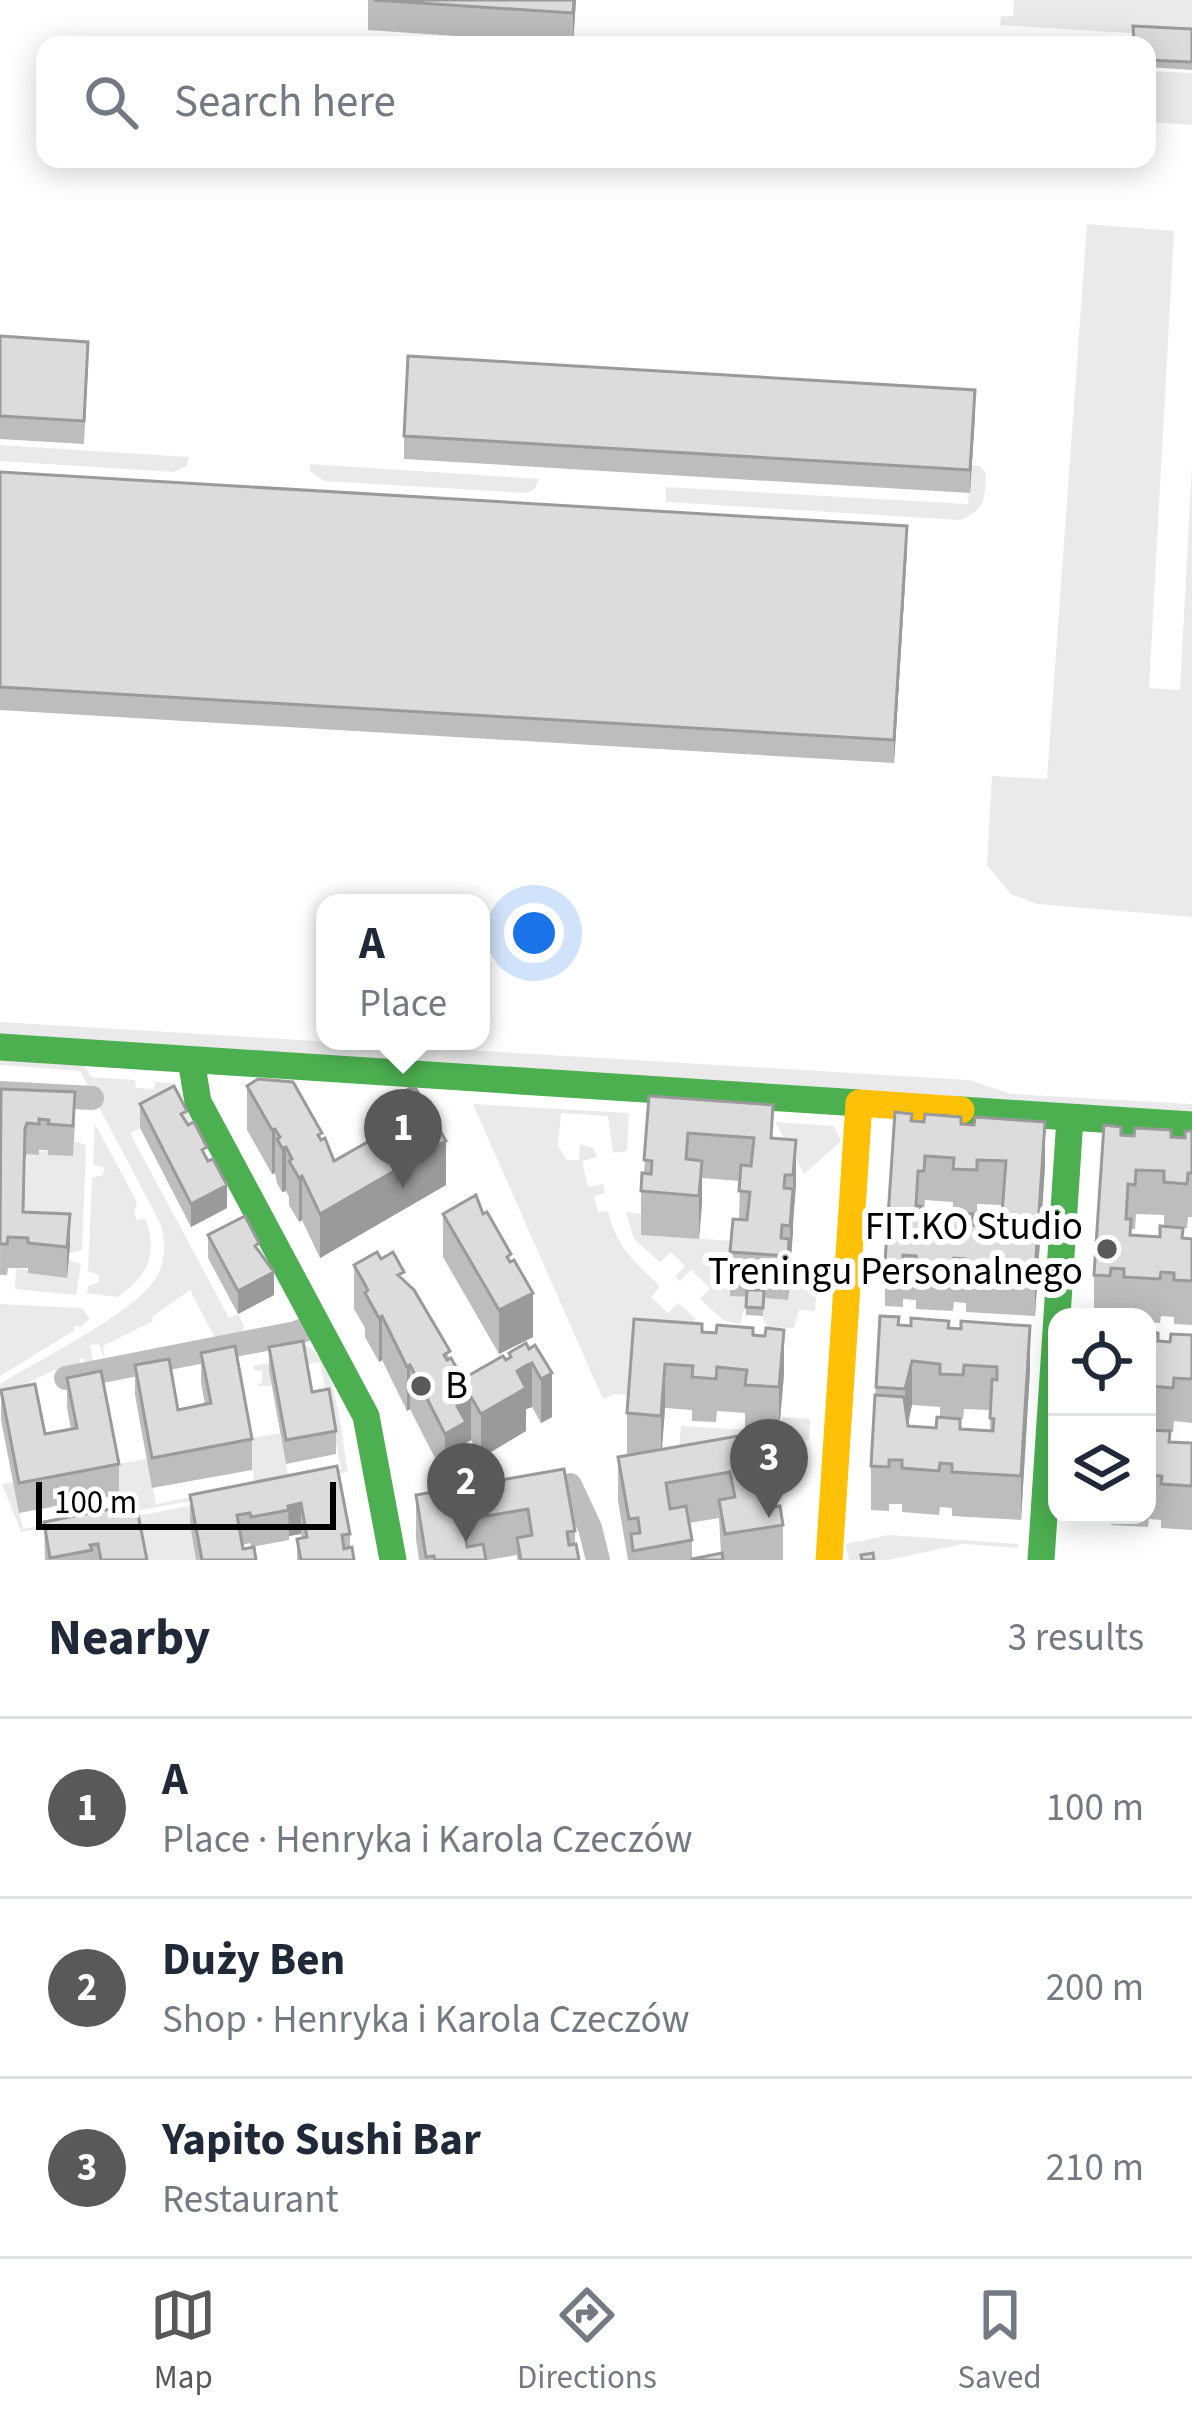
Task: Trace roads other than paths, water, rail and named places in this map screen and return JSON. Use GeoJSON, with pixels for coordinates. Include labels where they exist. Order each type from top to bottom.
{"type":"FeatureCollection","features":[{"type":"Feature","properties":{"kind":"street"},"geometry":{"type":"LineString","coordinates":[[0,1047],[1192,1125]]}},
{"type":"Feature","properties":{"kind":"street"},"geometry":{"type":"LineString","coordinates":[[191,1060],[198,1102],[366,1416],[393,1560]]}},
{"type":"Feature","properties":{"kind":"street"},"geometry":{"type":"LineString","coordinates":[[0,1093],[92,1098]]}},
{"type":"Feature","properties":{"kind":"street"},"geometry":{"type":"LineString","coordinates":[[829,1560],[859,1103]]}},
{"type":"Feature","properties":{"kind":"street"},"geometry":{"type":"LineString","coordinates":[[1041,1560],[1070,1118]]}},
{"type":"Feature","properties":{"kind":"street"},"geometry":{"type":"LineString","coordinates":[[66,1378],[296,1333],[316,1325]]}},
{"type":"Feature","properties":{"kind":"street"},"geometry":{"type":"LineString","coordinates":[[570,1485],[590,1528],[598,1560]]}},
{"type":"Feature","properties":{"kind":"place","name":"A"},"geometry":{"type":"Point","coordinates":[403,1188]}},
{"type":"Feature","properties":{"kind":"place","name":"FIT.KO Studio Treningu Personalnego"},"geometry":{"type":"Point","coordinates":[1107,1249]}},
{"type":"Feature","properties":{"kind":"place","name":"B"},"geometry":{"type":"Point","coordinates":[421,1386]}},
{"type":"Feature","properties":{"kind":"place","name":"Yapito Sushi Bar"},"geometry":{"type":"Point","coordinates":[769,1518]}},
{"type":"Feature","properties":{"kind":"place","name":"Duży Ben"},"geometry":{"type":"Point","coordinates":[466,1542]}}]}
